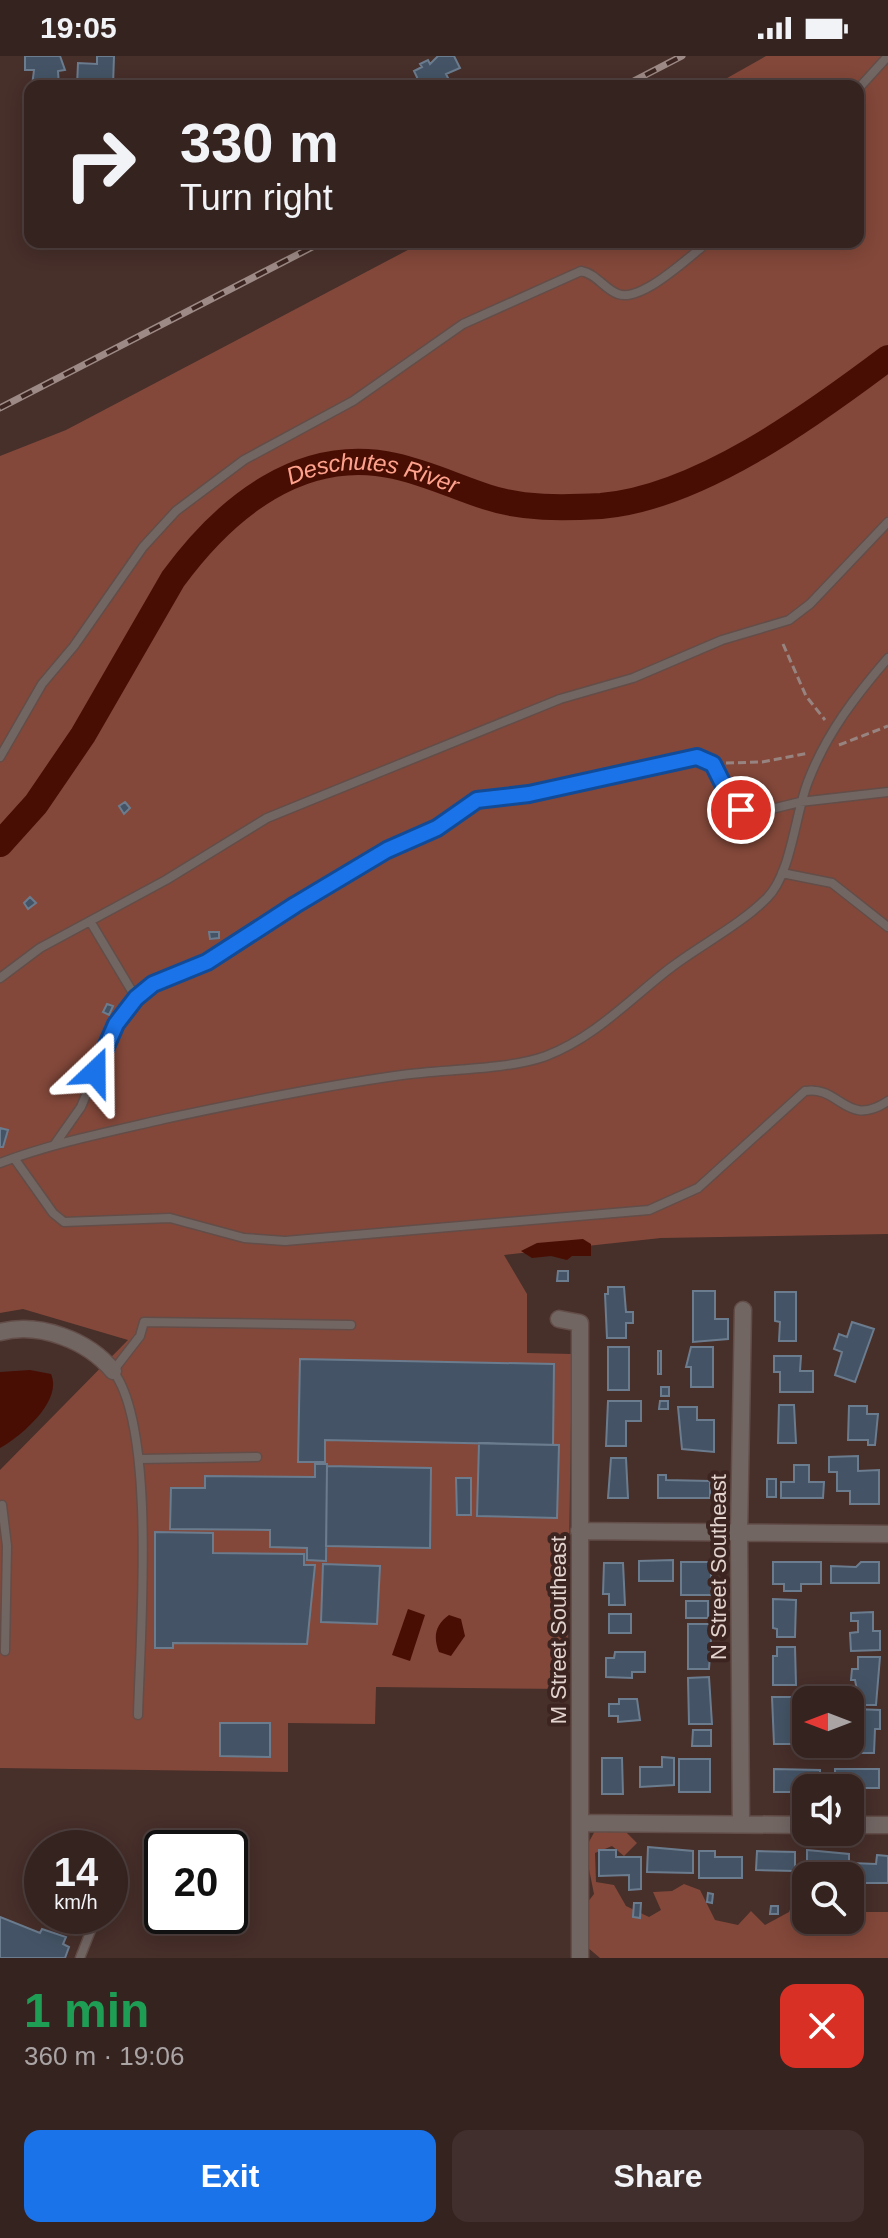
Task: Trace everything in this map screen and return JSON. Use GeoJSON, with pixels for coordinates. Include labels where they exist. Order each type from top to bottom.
{"type":"FeatureCollection","features":[{"type":"Feature","properties":{"kind":"street","name":"N Street Southeast"},"geometry":{"type":"LineString","coordinates":[[741,1824],[739,1532],[743,1310]]}},
{"type":"Feature","properties":{"kind":"street","name":"M Street Southeast"},"geometry":{"type":"LineString","coordinates":[[559,1319],[580,1323],[580,1958]]}},
{"type":"Feature","properties":{"kind":"street"},"geometry":{"type":"LineString","coordinates":[[0,1332],[37,1331],[73,1341],[91,1350],[113,1371]]}},
{"type":"Feature","properties":{"kind":"street"},"geometry":{"type":"LineString","coordinates":[[579,1531],[888,1534]]}},
{"type":"Feature","properties":{"kind":"street"},"geometry":{"type":"LineString","coordinates":[[581,1823],[792,1825]]}},
{"type":"Feature","properties":{"kind":"street"},"geometry":{"type":"LineString","coordinates":[[864,1825],[888,1825]]}},
{"type":"Feature","properties":{"kind":"lane"},"geometry":{"type":"LineString","coordinates":[[864,82],[888,56]]}},
{"type":"Feature","properties":{"kind":"lane"},"geometry":{"type":"LineString","coordinates":[[0,757],[42,684],[74,646],[143,547],[176,511],[223,474],[291,431],[353,401],[482,315],[581,271],[592,274],[613,292],[631,296],[656,283],[700,248]]}},
{"type":"Feature","properties":{"kind":"lane"},"geometry":{"type":"LineString","coordinates":[[0,978],[40,948],[166,880],[267,818],[560,699],[633,678],[722,640],[789,620],[810,604],[888,522]]}},
{"type":"Feature","properties":{"kind":"lane"},"geometry":{"type":"LineString","coordinates":[[0,1163],[55,1144],[290,1092],[545,1056],[606,1022],[666,971],[746,915],[774,890],[782,873],[800,802],[821,751],[834,728],[888,658]]}},
{"type":"Feature","properties":{"kind":"lane"},"geometry":{"type":"LineString","coordinates":[[55,1144],[81,1107],[116,1024],[136,998],[162,979],[207,962],[295,905],[387,850],[437,828],[477,800],[579,783],[682,758],[708,761],[717,768],[734,805],[747,813],[800,802],[888,792]]}},
{"type":"Feature","properties":{"kind":"lane"},"geometry":{"type":"LineString","coordinates":[[782,873],[832,883],[888,927]]}},
{"type":"Feature","properties":{"kind":"lane"},"geometry":{"type":"LineString","coordinates":[[90,921],[136,998]]}},
{"type":"Feature","properties":{"kind":"lane"},"geometry":{"type":"LineString","coordinates":[[14,1158],[53,1213],[64,1222],[170,1218],[259,1241],[293,1241],[649,1210],[698,1188],[805,1091],[824,1093],[843,1106],[863,1111],[888,1101]]}},
{"type":"Feature","properties":{"kind":"lane"},"geometry":{"type":"LineString","coordinates":[[138,1715],[140,1459],[126,1395],[113,1371],[140,1336],[144,1322],[351,1325]]}},
{"type":"Feature","properties":{"kind":"lane"},"geometry":{"type":"LineString","coordinates":[[140,1459],[257,1457]]}},
{"type":"Feature","properties":{"kind":"lane"},"geometry":{"type":"LineString","coordinates":[[2,1505],[7,1546],[5,1651]]}},
{"type":"Feature","properties":{"kind":"lane"},"geometry":{"type":"LineString","coordinates":[[80,1958],[89,1934]]}},
{"type":"Feature","properties":{"kind":"path"},"geometry":{"type":"LineString","coordinates":[[783,644],[806,696],[834,728]]}},
{"type":"Feature","properties":{"kind":"path"},"geometry":{"type":"LineString","coordinates":[[708,761],[753,763],[821,751],[888,726]]}},
{"type":"Feature","properties":{"kind":"shaded area"},"geometry":{"type":"Polygon","coordinates":[[[766,56],[888,56],[888,1234],[661,1238],[504,1255],[527,1294],[527,1353],[572,1354],[567,1689],[376,1687],[375,1724],[288,1723],[288,1772],[0,1768],[0,1470],[128,1340],[23,1309],[0,1313],[0,456],[66,430],[412,248],[864,248],[864,80],[724,80],[766,56]]]}},
{"type":"Feature","properties":{"kind":"shaded area"},"geometry":{"type":"Polygon","coordinates":[[[583,1239],[591,1244],[591,1256],[572,1256],[567,1260],[551,1256],[532,1258],[521,1251],[537,1243],[583,1239]]]}},
{"type":"Feature","properties":{"kind":"shaded area"},"geometry":{"type":"Polygon","coordinates":[[[30,1370],[51,1374],[51,1395],[38,1417],[0,1448],[0,1372],[30,1370]]]}},
{"type":"Feature","properties":{"kind":"shaded area"},"geometry":{"type":"Polygon","coordinates":[[[408,1609],[425,1615],[410,1661],[392,1655],[408,1609]]]}},
{"type":"Feature","properties":{"kind":"shaded area"},"geometry":{"type":"Polygon","coordinates":[[[449,1615],[461,1619],[465,1636],[451,1656],[439,1652],[436,1641],[438,1627],[449,1615]]]}},
{"type":"Feature","properties":{"kind":"shaded area"},"geometry":{"type":"Polygon","coordinates":[[[596,1829],[626,1832],[637,1843],[624,1856],[612,1846],[595,1853],[596,1882],[614,1885],[626,1906],[649,1917],[661,1910],[653,1892],[672,1891],[684,1884],[700,1890],[715,1920],[738,1925],[751,1911],[765,1925],[789,1912],[792,1904],[792,1934],[864,1934],[864,1912],[888,1912],[888,1958],[600,1958],[587,1947],[587,1903],[594,1894],[585,1849],[596,1829]]]}},
{"type":"Feature","properties":{"kind":"building"},"geometry":{"type":"Polygon","coordinates":[[[25,56],[60,56],[65,70],[58,71],[59,80],[33,80],[34,70],[25,70],[25,56]]]}},
{"type":"Feature","properties":{"kind":"building"},"geometry":{"type":"Polygon","coordinates":[[[97,56],[114,56],[113,80],[77,80],[78,63],[97,64],[97,56]]]}},
{"type":"Feature","properties":{"kind":"building"},"geometry":{"type":"Polygon","coordinates":[[[438,56],[454,56],[460,68],[446,74],[449,80],[418,80],[414,71],[422,67],[420,64],[428,60],[430,64],[438,56]]]}},
{"type":"Feature","properties":{"kind":"building"},"geometry":{"type":"Polygon","coordinates":[[[125,802],[130,808],[124,814],[119,806],[125,802]]]}},
{"type":"Feature","properties":{"kind":"building"},"geometry":{"type":"Polygon","coordinates":[[[30,897],[36,903],[28,909],[24,903],[30,897]]]}},
{"type":"Feature","properties":{"kind":"building"},"geometry":{"type":"Polygon","coordinates":[[[209,932],[219,932],[219,938],[210,939],[209,932]]]}},
{"type":"Feature","properties":{"kind":"building"},"geometry":{"type":"Polygon","coordinates":[[[107,1004],[113,1006],[109,1015],[103,1012],[107,1004]]]}},
{"type":"Feature","properties":{"kind":"building"},"geometry":{"type":"Polygon","coordinates":[[[0,1128],[8,1130],[3,1147],[0,1147],[0,1128]]]}},
{"type":"Feature","properties":{"kind":"building"},"geometry":{"type":"Polygon","coordinates":[[[558,1271],[568,1271],[568,1281],[557,1281],[558,1271]]]}},
{"type":"Feature","properties":{"kind":"building"},"geometry":{"type":"Polygon","coordinates":[[[608,1287],[624,1287],[626,1312],[633,1312],[633,1323],[626,1323],[626,1338],[607,1338],[605,1294],[608,1294],[608,1287]]]}},
{"type":"Feature","properties":{"kind":"building"},"geometry":{"type":"Polygon","coordinates":[[[693,1291],[715,1291],[715,1319],[728,1319],[728,1339],[693,1342],[693,1291]]]}},
{"type":"Feature","properties":{"kind":"building"},"geometry":{"type":"Polygon","coordinates":[[[775,1292],[796,1292],[796,1341],[779,1341],[780,1322],[775,1321],[775,1292]]]}},
{"type":"Feature","properties":{"kind":"building"},"geometry":{"type":"Polygon","coordinates":[[[852,1322],[874,1329],[855,1382],[835,1375],[842,1352],[834,1349],[839,1334],[847,1337],[852,1322]]]}},
{"type":"Feature","properties":{"kind":"building"},"geometry":{"type":"Polygon","coordinates":[[[608,1347],[629,1347],[629,1390],[608,1390],[608,1347]]]}},
{"type":"Feature","properties":{"kind":"building"},"geometry":{"type":"Polygon","coordinates":[[[691,1347],[713,1347],[713,1387],[691,1387],[691,1367],[686,1367],[691,1347]]]}},
{"type":"Feature","properties":{"kind":"building"},"geometry":{"type":"Polygon","coordinates":[[[658,1351],[661,1351],[661,1374],[658,1374],[658,1351]]]}},
{"type":"Feature","properties":{"kind":"building"},"geometry":{"type":"Polygon","coordinates":[[[774,1356],[801,1356],[800,1371],[813,1371],[813,1392],[780,1392],[780,1372],[774,1372],[774,1356]]]}},
{"type":"Feature","properties":{"kind":"building"},"geometry":{"type":"Polygon","coordinates":[[[300,1359],[554,1364],[553,1445],[325,1440],[325,1462],[298,1462],[300,1359]]]}},
{"type":"Feature","properties":{"kind":"building"},"geometry":{"type":"Polygon","coordinates":[[[661,1387],[669,1387],[669,1396],[661,1396],[661,1387]]]}},
{"type":"Feature","properties":{"kind":"building"},"geometry":{"type":"Polygon","coordinates":[[[608,1401],[641,1401],[641,1421],[626,1421],[626,1446],[606,1446],[608,1401]]]}},
{"type":"Feature","properties":{"kind":"building"},"geometry":{"type":"Polygon","coordinates":[[[660,1401],[668,1401],[668,1409],[659,1409],[660,1401]]]}},
{"type":"Feature","properties":{"kind":"building"},"geometry":{"type":"Polygon","coordinates":[[[779,1405],[794,1405],[796,1443],[778,1443],[779,1405]]]}},
{"type":"Feature","properties":{"kind":"building"},"geometry":{"type":"Polygon","coordinates":[[[849,1406],[867,1406],[867,1414],[878,1414],[875,1445],[868,1445],[868,1440],[848,1440],[849,1406]]]}},
{"type":"Feature","properties":{"kind":"building"},"geometry":{"type":"Polygon","coordinates":[[[678,1407],[697,1407],[697,1420],[714,1420],[714,1452],[682,1449],[678,1407]]]}},
{"type":"Feature","properties":{"kind":"building"},"geometry":{"type":"Polygon","coordinates":[[[479,1443],[559,1445],[557,1518],[477,1516],[479,1443]]]}},
{"type":"Feature","properties":{"kind":"building"},"geometry":{"type":"Polygon","coordinates":[[[858,1456],[858,1471],[879,1470],[879,1504],[850,1504],[850,1491],[837,1491],[837,1472],[829,1472],[829,1457],[858,1456]]]}},
{"type":"Feature","properties":{"kind":"building"},"geometry":{"type":"Polygon","coordinates":[[[611,1458],[626,1458],[628,1498],[608,1498],[611,1458]]]}},
{"type":"Feature","properties":{"kind":"building"},"geometry":{"type":"Polygon","coordinates":[[[315,1464],[327,1464],[326,1561],[307,1560],[307,1548],[270,1547],[270,1530],[170,1529],[171,1488],[205,1488],[205,1476],[315,1477],[315,1464]]]}},
{"type":"Feature","properties":{"kind":"building"},"geometry":{"type":"Polygon","coordinates":[[[794,1465],[809,1465],[809,1482],[824,1482],[823,1498],[781,1498],[781,1482],[794,1482],[794,1465]]]}},
{"type":"Feature","properties":{"kind":"building"},"geometry":{"type":"Polygon","coordinates":[[[327,1466],[431,1468],[430,1548],[326,1546],[327,1466]]]}},
{"type":"Feature","properties":{"kind":"building"},"geometry":{"type":"Polygon","coordinates":[[[658,1475],[666,1475],[666,1480],[710,1481],[710,1498],[658,1498],[658,1475]]]}},
{"type":"Feature","properties":{"kind":"building"},"geometry":{"type":"Polygon","coordinates":[[[456,1478],[471,1478],[471,1515],[457,1515],[456,1478]]]}},
{"type":"Feature","properties":{"kind":"building"},"geometry":{"type":"Polygon","coordinates":[[[767,1479],[776,1479],[776,1497],[767,1497],[767,1479]]]}},
{"type":"Feature","properties":{"kind":"building"},"geometry":{"type":"Polygon","coordinates":[[[155,1532],[213,1533],[213,1553],[304,1554],[304,1565],[315,1565],[307,1644],[173,1643],[173,1648],[155,1648],[155,1532]]]}},
{"type":"Feature","properties":{"kind":"building"},"geometry":{"type":"Polygon","coordinates":[[[673,1560],[673,1581],[639,1581],[639,1561],[673,1560]]]}},
{"type":"Feature","properties":{"kind":"building"},"geometry":{"type":"Polygon","coordinates":[[[681,1562],[711,1562],[711,1595],[681,1595],[681,1562]]]}},
{"type":"Feature","properties":{"kind":"building"},"geometry":{"type":"Polygon","coordinates":[[[773,1562],[821,1562],[821,1584],[801,1584],[801,1591],[784,1591],[784,1584],[773,1584],[773,1562]]]}},
{"type":"Feature","properties":{"kind":"building"},"geometry":{"type":"Polygon","coordinates":[[[861,1562],[879,1562],[879,1583],[831,1583],[831,1566],[856,1567],[861,1562]]]}},
{"type":"Feature","properties":{"kind":"building"},"geometry":{"type":"Polygon","coordinates":[[[604,1563],[623,1563],[625,1605],[609,1605],[609,1594],[603,1594],[604,1563]]]}},
{"type":"Feature","properties":{"kind":"building"},"geometry":{"type":"Polygon","coordinates":[[[323,1564],[380,1566],[377,1624],[321,1622],[323,1564]]]}},
{"type":"Feature","properties":{"kind":"building"},"geometry":{"type":"Polygon","coordinates":[[[773,1599],[796,1600],[795,1637],[777,1637],[777,1629],[773,1628],[773,1599]]]}},
{"type":"Feature","properties":{"kind":"building"},"geometry":{"type":"Polygon","coordinates":[[[686,1601],[708,1601],[708,1618],[686,1618],[686,1601]]]}},
{"type":"Feature","properties":{"kind":"building"},"geometry":{"type":"Polygon","coordinates":[[[873,1612],[873,1631],[880,1631],[880,1650],[851,1651],[850,1633],[858,1632],[858,1621],[851,1621],[851,1613],[873,1612]]]}},
{"type":"Feature","properties":{"kind":"building"},"geometry":{"type":"Polygon","coordinates":[[[609,1614],[631,1614],[631,1633],[609,1633],[609,1614]]]}},
{"type":"Feature","properties":{"kind":"building"},"geometry":{"type":"Polygon","coordinates":[[[688,1624],[712,1624],[709,1669],[688,1669],[688,1624]]]}},
{"type":"Feature","properties":{"kind":"building"},"geometry":{"type":"Polygon","coordinates":[[[777,1647],[795,1647],[796,1685],[773,1685],[773,1656],[777,1656],[777,1647]]]}},
{"type":"Feature","properties":{"kind":"building"},"geometry":{"type":"Polygon","coordinates":[[[615,1652],[645,1652],[645,1672],[632,1672],[632,1678],[606,1677],[606,1658],[614,1658],[615,1652]]]}},
{"type":"Feature","properties":{"kind":"building"},"geometry":{"type":"Polygon","coordinates":[[[858,1657],[880,1657],[876,1705],[864,1705],[864,1686],[856,1686],[855,1680],[851,1680],[852,1669],[858,1669],[858,1657]]]}},
{"type":"Feature","properties":{"kind":"building"},"geometry":{"type":"Polygon","coordinates":[[[709,1677],[712,1724],[689,1724],[688,1678],[709,1677]]]}},
{"type":"Feature","properties":{"kind":"building"},"geometry":{"type":"Polygon","coordinates":[[[772,1697],[792,1697],[792,1744],[774,1744],[772,1697]]]}},
{"type":"Feature","properties":{"kind":"building"},"geometry":{"type":"Polygon","coordinates":[[[619,1699],[637,1699],[640,1720],[618,1722],[618,1716],[609,1716],[609,1704],[619,1704],[619,1699]]]}},
{"type":"Feature","properties":{"kind":"building"},"geometry":{"type":"Polygon","coordinates":[[[864,1709],[880,1710],[880,1729],[875,1729],[874,1753],[864,1753],[864,1709]]]}},
{"type":"Feature","properties":{"kind":"building"},"geometry":{"type":"Polygon","coordinates":[[[220,1723],[270,1723],[270,1757],[220,1756],[220,1723]]]}},
{"type":"Feature","properties":{"kind":"building"},"geometry":{"type":"Polygon","coordinates":[[[693,1730],[711,1730],[711,1746],[692,1746],[693,1730]]]}},
{"type":"Feature","properties":{"kind":"building"},"geometry":{"type":"Polygon","coordinates":[[[662,1757],[674,1758],[674,1785],[640,1787],[640,1767],[662,1767],[662,1757]]]}},
{"type":"Feature","properties":{"kind":"building"},"geometry":{"type":"Polygon","coordinates":[[[602,1758],[622,1758],[623,1794],[602,1794],[602,1758]]]}},
{"type":"Feature","properties":{"kind":"building"},"geometry":{"type":"Polygon","coordinates":[[[679,1759],[710,1759],[710,1792],[679,1792],[679,1759]]]}},
{"type":"Feature","properties":{"kind":"building"},"geometry":{"type":"Polygon","coordinates":[[[774,1769],[820,1770],[820,1774],[792,1774],[792,1792],[774,1792],[774,1769]]]}},
{"type":"Feature","properties":{"kind":"building"},"geometry":{"type":"Polygon","coordinates":[[[835,1769],[879,1769],[879,1788],[864,1788],[864,1774],[835,1774],[835,1769]]]}},
{"type":"Feature","properties":{"kind":"building"},"geometry":{"type":"Polygon","coordinates":[[[648,1847],[693,1851],[693,1873],[647,1872],[648,1847]]]}},
{"type":"Feature","properties":{"kind":"building"},"geometry":{"type":"Polygon","coordinates":[[[599,1850],[616,1850],[616,1857],[641,1857],[641,1889],[629,1890],[629,1875],[599,1876],[599,1850]]]}},
{"type":"Feature","properties":{"kind":"building"},"geometry":{"type":"Polygon","coordinates":[[[807,1850],[849,1854],[849,1862],[807,1862],[807,1850]]]}},
{"type":"Feature","properties":{"kind":"building"},"geometry":{"type":"Polygon","coordinates":[[[699,1851],[715,1851],[715,1857],[742,1857],[742,1878],[699,1878],[699,1851]]]}},
{"type":"Feature","properties":{"kind":"building"},"geometry":{"type":"Polygon","coordinates":[[[757,1851],[795,1852],[792,1871],[756,1870],[757,1851]]]}},
{"type":"Feature","properties":{"kind":"building"},"geometry":{"type":"Polygon","coordinates":[[[877,1855],[888,1856],[888,1883],[864,1883],[864,1864],[876,1864],[877,1855]]]}},
{"type":"Feature","properties":{"kind":"building"},"geometry":{"type":"Polygon","coordinates":[[[708,1893],[713,1894],[712,1903],[707,1902],[708,1893]]]}},
{"type":"Feature","properties":{"kind":"building"},"geometry":{"type":"Polygon","coordinates":[[[634,1903],[641,1903],[640,1918],[633,1917],[634,1903]]]}},
{"type":"Feature","properties":{"kind":"building"},"geometry":{"type":"Polygon","coordinates":[[[771,1906],[778,1906],[778,1914],[770,1914],[771,1906]]]}},
{"type":"Feature","properties":{"kind":"building"},"geometry":{"type":"Polygon","coordinates":[[[0,1917],[24,1927],[24,1934],[66,1937],[63,1944],[69,1947],[65,1958],[0,1958],[0,1917]]]}},
{"type":"Feature","properties":{"kind":"waterway","name":"Deschutes River"},"geometry":{"type":"LineString","coordinates":[[0,844],[36,804],[83,735],[173,579],[216,528],[268,488],[297,474],[328,465],[361,462],[407,469],[515,504],[587,507],[638,500],[676,488],[752,451],[888,358]]}},
{"type":"Feature","properties":{"kind":"railway"},"geometry":{"type":"LineString","coordinates":[[636,80],[682,56]]}},
{"type":"Feature","properties":{"kind":"railway"},"geometry":{"type":"LineString","coordinates":[[0,408],[310,248]]}},
{"type":"Feature","properties":{"kind":"route"},"geometry":{"type":"LineString","coordinates":[[95,1072],[116,1024],[136,998],[153,984],[207,962],[295,905],[387,850],[437,828],[477,800],[529,794],[697,757],[713,764],[732,802],[741,810]]}}]}
